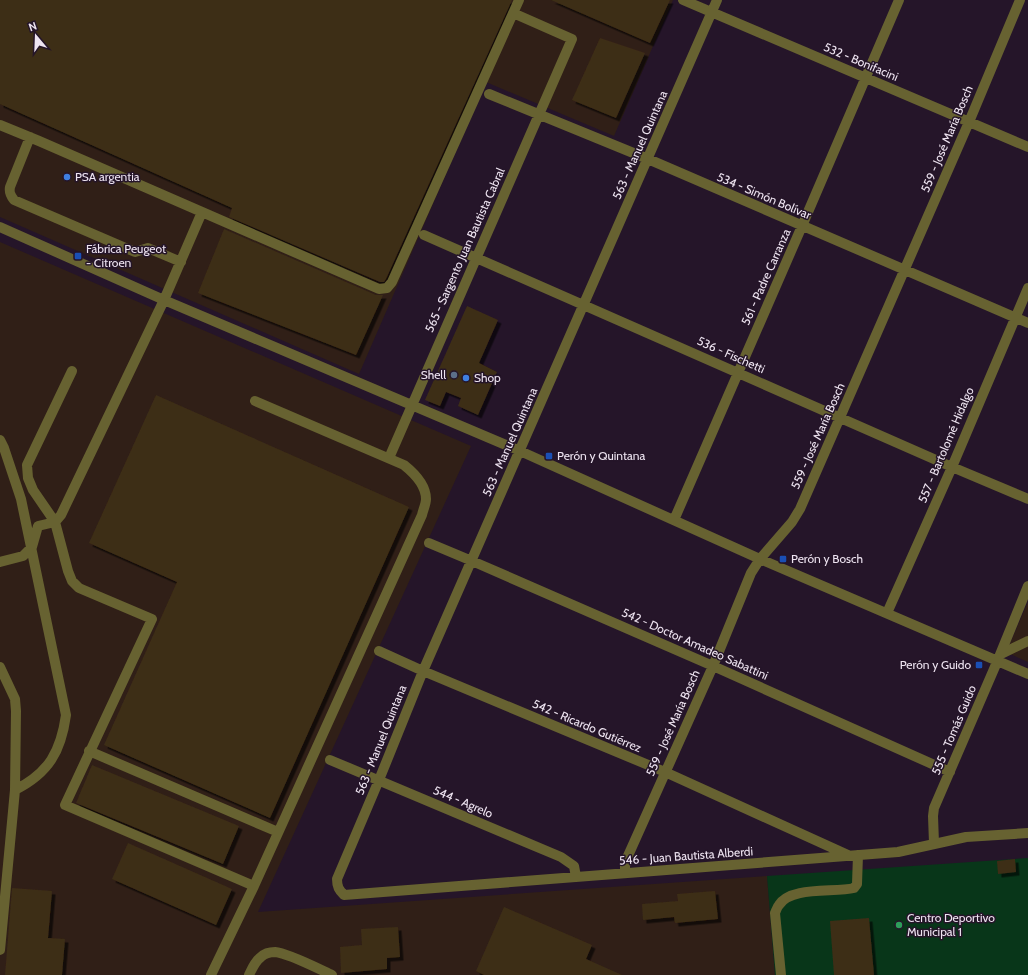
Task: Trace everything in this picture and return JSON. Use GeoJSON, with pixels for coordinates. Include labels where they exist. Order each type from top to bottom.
{"type":"FeatureCollection","features":[{"type":"Feature","properties":{"kind":"street"},"geometry":{"type":"LineString","coordinates":[[0,125],[379,289],[387,288],[392,282],[519,0]]}},
{"type":"Feature","properties":{"kind":"street","name":"532 - Bonifacini"},"geometry":{"type":"LineString","coordinates":[[683,0],[1028,147]]}},
{"type":"Feature","properties":{"kind":"street","name":"563 - Manuel Quintana"},"geometry":{"type":"LineString","coordinates":[[344,895],[339,890],[337,879],[423,671],[717,0]]}},
{"type":"Feature","properties":{"kind":"street","name":"561 - Padre Carranza"},"geometry":{"type":"LineString","coordinates":[[674,520],[899,0]]}},
{"type":"Feature","properties":{"kind":"street","name":"559 - José María Bosch"},"geometry":{"type":"LineString","coordinates":[[625,873],[627,858],[713,666],[751,573],[760,559],[797,516],[969,122],[1020,0]]}},
{"type":"Feature","properties":{"kind":"street","name":"565 - Sargento Juan Bautista Cabral"},"geometry":{"type":"LineString","coordinates":[[389,458],[572,39],[513,13]]}},
{"type":"Feature","properties":{"kind":"street","name":"534 - Simón Bolívar"},"geometry":{"type":"LineString","coordinates":[[489,94],[540,110],[648,159],[1028,323]]}},
{"type":"Feature","properties":{"kind":"street"},"geometry":{"type":"LineString","coordinates":[[30,137],[10,186],[4,192],[14,200],[135,252],[148,248],[181,262]]}},
{"type":"Feature","properties":{"kind":"street"},"geometry":{"type":"LineString","coordinates":[[0,562],[23,556],[32,547],[38,526],[55,522],[61,515],[164,300],[202,212]]}},
{"type":"Feature","properties":{"kind":"street"},"geometry":{"type":"LineString","coordinates":[[0,227],[164,300],[520,451],[760,559],[887,613],[999,658],[1028,674]]}},
{"type":"Feature","properties":{"kind":"street","name":"536 - Fischetti"},"geometry":{"type":"LineString","coordinates":[[424,235],[1028,499]]}},
{"type":"Feature","properties":{"kind":"street","name":"557 - Bartolomé Hidalgo"},"geometry":{"type":"LineString","coordinates":[[887,613],[952,467],[1028,288]]}},
{"type":"Feature","properties":{"kind":"street"},"geometry":{"type":"LineString","coordinates":[[72,371],[27,465],[28,478],[33,490],[55,522],[72,581],[79,588],[152,619],[65,805],[254,886]]}},
{"type":"Feature","properties":{"kind":"street"},"geometry":{"type":"LineString","coordinates":[[212,975],[254,886],[422,515],[426,498],[422,486],[414,473],[404,465],[255,401]]}},
{"type":"Feature","properties":{"kind":"street"},"geometry":{"type":"LineString","coordinates":[[0,440],[21,499],[66,715],[58,748],[49,763],[30,783],[15,790]]}},
{"type":"Feature","properties":{"kind":"street","name":"542 - Doctor Amadeo Sabattini"},"geometry":{"type":"LineString","coordinates":[[429,543],[713,666],[950,772]]}},
{"type":"Feature","properties":{"kind":"street","name":"555 - Tomás Guido"},"geometry":{"type":"LineString","coordinates":[[934,843],[934,808],[999,658],[1028,586]]}},
{"type":"Feature","properties":{"kind":"street"},"geometry":{"type":"LineString","coordinates":[[999,658],[1028,640]]}},
{"type":"Feature","properties":{"kind":"street","name":"542 - Ricardo Gutiérrez"},"geometry":{"type":"LineString","coordinates":[[379,651],[423,671],[665,772],[854,856]]}},
{"type":"Feature","properties":{"kind":"street"},"geometry":{"type":"LineString","coordinates":[[0,667],[15,699],[15,790],[0,950]]}},
{"type":"Feature","properties":{"kind":"street"},"geometry":{"type":"LineString","coordinates":[[89,751],[278,832]]}},
{"type":"Feature","properties":{"kind":"street","name":"544 - Agrelo"},"geometry":{"type":"LineString","coordinates":[[330,760],[561,857],[574,866],[576,877]]}},
{"type":"Feature","properties":{"kind":"street","name":"546 - Juan Bautista Alberdi"},"geometry":{"type":"LineString","coordinates":[[344,895],[854,856],[898,852],[966,837],[1028,833]]}},
{"type":"Feature","properties":{"kind":"street"},"geometry":{"type":"LineString","coordinates":[[781,975],[775,913],[779,904],[787,897],[798,894],[854,888],[857,884],[854,856]]}},
{"type":"Feature","properties":{"kind":"street"},"geometry":{"type":"LineString","coordinates":[[249,975],[260,957],[267,953],[274,952],[284,954],[332,975]]}},
{"type":"Feature","properties":{"kind":"shaded area"},"geometry":{"type":"Polygon","coordinates":[[[0,0],[673,0],[614,136],[486,82],[359,374],[0,217],[0,0]]]}},
{"type":"Feature","properties":{"kind":"shaded area"},"geometry":{"type":"Polygon","coordinates":[[[0,242],[471,446],[258,912],[767,876],[775,975],[0,975],[0,242]]]}},
{"type":"Feature","properties":{"kind":"shaded area"},"geometry":{"type":"Polygon","coordinates":[[[1028,602],[1028,662],[1010,654],[1008,648],[1028,602]]]}},
{"type":"Feature","properties":{"kind":"green space","name":"Centro Deportivo Municipal 1"},"geometry":{"type":"Polygon","coordinates":[[[1028,858],[1028,975],[775,975],[767,876],[1028,858]]]}},
{"type":"Feature","properties":{"kind":"building"},"geometry":{"type":"Polygon","coordinates":[[[0,0],[512,0],[386,279],[384,282],[380,282],[229,217],[232,208],[0,104],[0,0]]]}},
{"type":"Feature","properties":{"kind":"building"},"geometry":{"type":"Polygon","coordinates":[[[551,0],[670,0],[650,43],[551,0]]]}},
{"type":"Feature","properties":{"kind":"building"},"geometry":{"type":"Polygon","coordinates":[[[600,38],[645,53],[616,118],[572,100],[600,38]]]}},
{"type":"Feature","properties":{"kind":"building"},"geometry":{"type":"Polygon","coordinates":[[[224,229],[376,295],[383,295],[356,355],[198,293],[224,229]]]}},
{"type":"Feature","properties":{"kind":"building"},"geometry":{"type":"Polygon","coordinates":[[[467,306],[498,320],[479,363],[497,372],[478,415],[458,406],[461,398],[446,392],[440,406],[425,400],[467,306]]]}},
{"type":"Feature","properties":{"kind":"building"},"geometry":{"type":"Polygon","coordinates":[[[156,395],[409,507],[270,818],[104,745],[177,582],[89,543],[156,395]]]}},
{"type":"Feature","properties":{"kind":"building"},"geometry":{"type":"Polygon","coordinates":[[[92,765],[239,826],[223,864],[76,803],[92,765]]]}},
{"type":"Feature","properties":{"kind":"building"},"geometry":{"type":"Polygon","coordinates":[[[128,843],[232,889],[216,925],[112,879],[128,843]]]}},
{"type":"Feature","properties":{"kind":"building"},"geometry":{"type":"Polygon","coordinates":[[[1015,859],[1016,872],[998,874],[997,861],[1015,859]]]}},
{"type":"Feature","properties":{"kind":"building"},"geometry":{"type":"Polygon","coordinates":[[[12,888],[52,891],[48,938],[65,939],[62,975],[5,975],[12,888]]]}},
{"type":"Feature","properties":{"kind":"building"},"geometry":{"type":"Polygon","coordinates":[[[715,891],[718,919],[675,923],[674,917],[643,920],[642,904],[678,901],[677,894],[715,891]]]}},
{"type":"Feature","properties":{"kind":"building"},"geometry":{"type":"Polygon","coordinates":[[[504,907],[592,945],[586,959],[622,975],[484,975],[476,971],[504,907]]]}},
{"type":"Feature","properties":{"kind":"building"},"geometry":{"type":"Polygon","coordinates":[[[869,918],[874,975],[834,975],[830,921],[869,918]]]}},
{"type":"Feature","properties":{"kind":"building"},"geometry":{"type":"Polygon","coordinates":[[[398,927],[400,957],[387,958],[387,969],[341,973],[340,947],[362,945],[361,929],[398,927]]]}},
{"type":"Feature","properties":{"kind":"place","name":"PSA argentia"},"geometry":{"type":"Point","coordinates":[67,177]}},
{"type":"Feature","properties":{"kind":"place","name":"Fábrica Peugeot - Citroen"},"geometry":{"type":"Point","coordinates":[78,256]}},
{"type":"Feature","properties":{"kind":"place","name":"Shell"},"geometry":{"type":"Point","coordinates":[454,375]}},
{"type":"Feature","properties":{"kind":"place","name":"Shop"},"geometry":{"type":"Point","coordinates":[466,378]}},
{"type":"Feature","properties":{"kind":"place","name":"Perón y Quintana"},"geometry":{"type":"Point","coordinates":[549,456]}},
{"type":"Feature","properties":{"kind":"place","name":"Perón y Bosch"},"geometry":{"type":"Point","coordinates":[783,559]}},
{"type":"Feature","properties":{"kind":"place","name":"Perón y Guido"},"geometry":{"type":"Point","coordinates":[979,665]}},
{"type":"Feature","properties":{"kind":"place","name":"Centro Deportivo Municipal 1"},"geometry":{"type":"Point","coordinates":[899,925]}}]}
